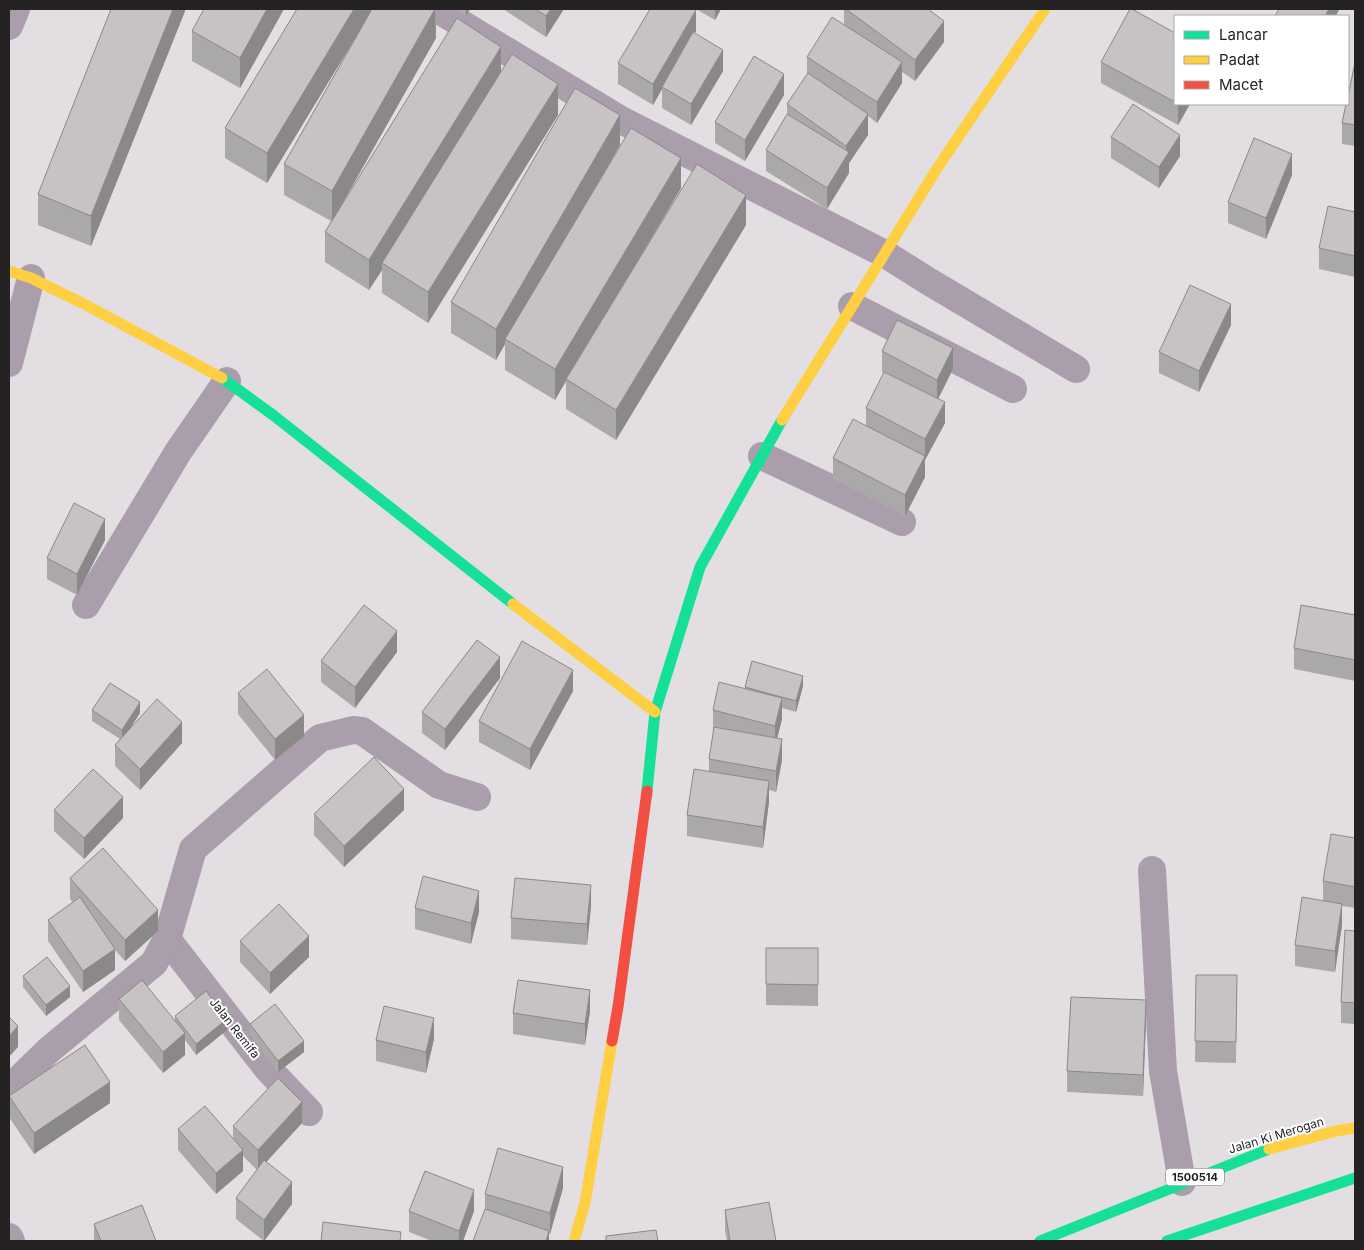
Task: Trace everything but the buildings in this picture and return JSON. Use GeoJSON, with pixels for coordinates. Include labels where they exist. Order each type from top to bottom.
{"type":"FeatureCollection","features":[{"type":"Feature","properties":{"kind":"main road"},"geometry":{"type":"LineString","coordinates":[[574,1241],[585,1203],[618,1007],[649,775],[655,712],[700,567],[784,416],[852,306],[938,167],[1045,9]]}},
{"type":"Feature","properties":{"kind":"main road"},"geometry":{"type":"LineString","coordinates":[[20,274],[84,304],[227,381],[273,415],[467,569],[655,712]]}},
{"type":"Feature","properties":{"kind":"main road","name":"Jalan Ki Merogan"},"geometry":{"type":"LineString","coordinates":[[1040,1241],[1261,1151],[1336,1130],[1355,1128]]}},
{"type":"Feature","properties":{"kind":"main road"},"geometry":{"type":"LineString","coordinates":[[1167,1241],[1355,1178]]}},
{"type":"Feature","properties":{"kind":"street"},"geometry":{"type":"LineString","coordinates":[[9,26],[16,9]]}},
{"type":"Feature","properties":{"kind":"street"},"geometry":{"type":"LineString","coordinates":[[437,9],[622,120],[885,254],[1076,369]]}},
{"type":"Feature","properties":{"kind":"street"},"geometry":{"type":"LineString","coordinates":[[9,362],[20,274]]}},
{"type":"Feature","properties":{"kind":"street"},"geometry":{"type":"LineString","coordinates":[[852,306],[1013,389]]}},
{"type":"Feature","properties":{"kind":"street"},"geometry":{"type":"LineString","coordinates":[[86,605],[178,452],[227,381]]}},
{"type":"Feature","properties":{"kind":"street"},"geometry":{"type":"LineString","coordinates":[[762,456],[902,522]]}},
{"type":"Feature","properties":{"kind":"street"},"geometry":{"type":"LineString","coordinates":[[9,1089],[49,1050],[154,963],[167,939],[193,849],[320,738],[353,730],[362,732],[438,785],[477,797]]}},
{"type":"Feature","properties":{"kind":"street"},"geometry":{"type":"LineString","coordinates":[[1152,870],[1163,1071],[1182,1182]]}},
{"type":"Feature","properties":{"kind":"street","name":"Jalan Remifa"},"geometry":{"type":"LineString","coordinates":[[167,939],[266,1068],[309,1112]]}},
{"type":"Feature","properties":{"kind":"street"},"geometry":{"type":"LineString","coordinates":[[9,1237],[11,1241]]}},
{"type":"Feature","properties":{"kind":"traffic: fast"},"geometry":{"type":"LineString","coordinates":[[222,378],[273,415],[513,604]]}},
{"type":"Feature","properties":{"kind":"traffic: fast"},"geometry":{"type":"LineString","coordinates":[[647,791],[655,712],[700,567],[782,420]]}},
{"type":"Feature","properties":{"kind":"traffic: fast"},"geometry":{"type":"LineString","coordinates":[[1040,1241],[1269,1149]]}},
{"type":"Feature","properties":{"kind":"traffic: fast"},"geometry":{"type":"LineString","coordinates":[[1167,1241],[1355,1178]]}},
{"type":"Feature","properties":{"kind":"traffic: slow"},"geometry":{"type":"LineString","coordinates":[[782,420],[938,167],[1045,9]]}},
{"type":"Feature","properties":{"kind":"traffic: slow"},"geometry":{"type":"LineString","coordinates":[[9,271],[31,278],[84,304],[222,378]]}},
{"type":"Feature","properties":{"kind":"traffic: slow"},"geometry":{"type":"LineString","coordinates":[[513,604],[655,712]]}},
{"type":"Feature","properties":{"kind":"traffic: slow"},"geometry":{"type":"LineString","coordinates":[[574,1241],[585,1203],[612,1041]]}},
{"type":"Feature","properties":{"kind":"traffic: slow"},"geometry":{"type":"LineString","coordinates":[[1269,1149],[1336,1131],[1355,1128]]}},
{"type":"Feature","properties":{"kind":"traffic: jam"},"geometry":{"type":"LineString","coordinates":[[612,1041],[647,791]]}}]}
